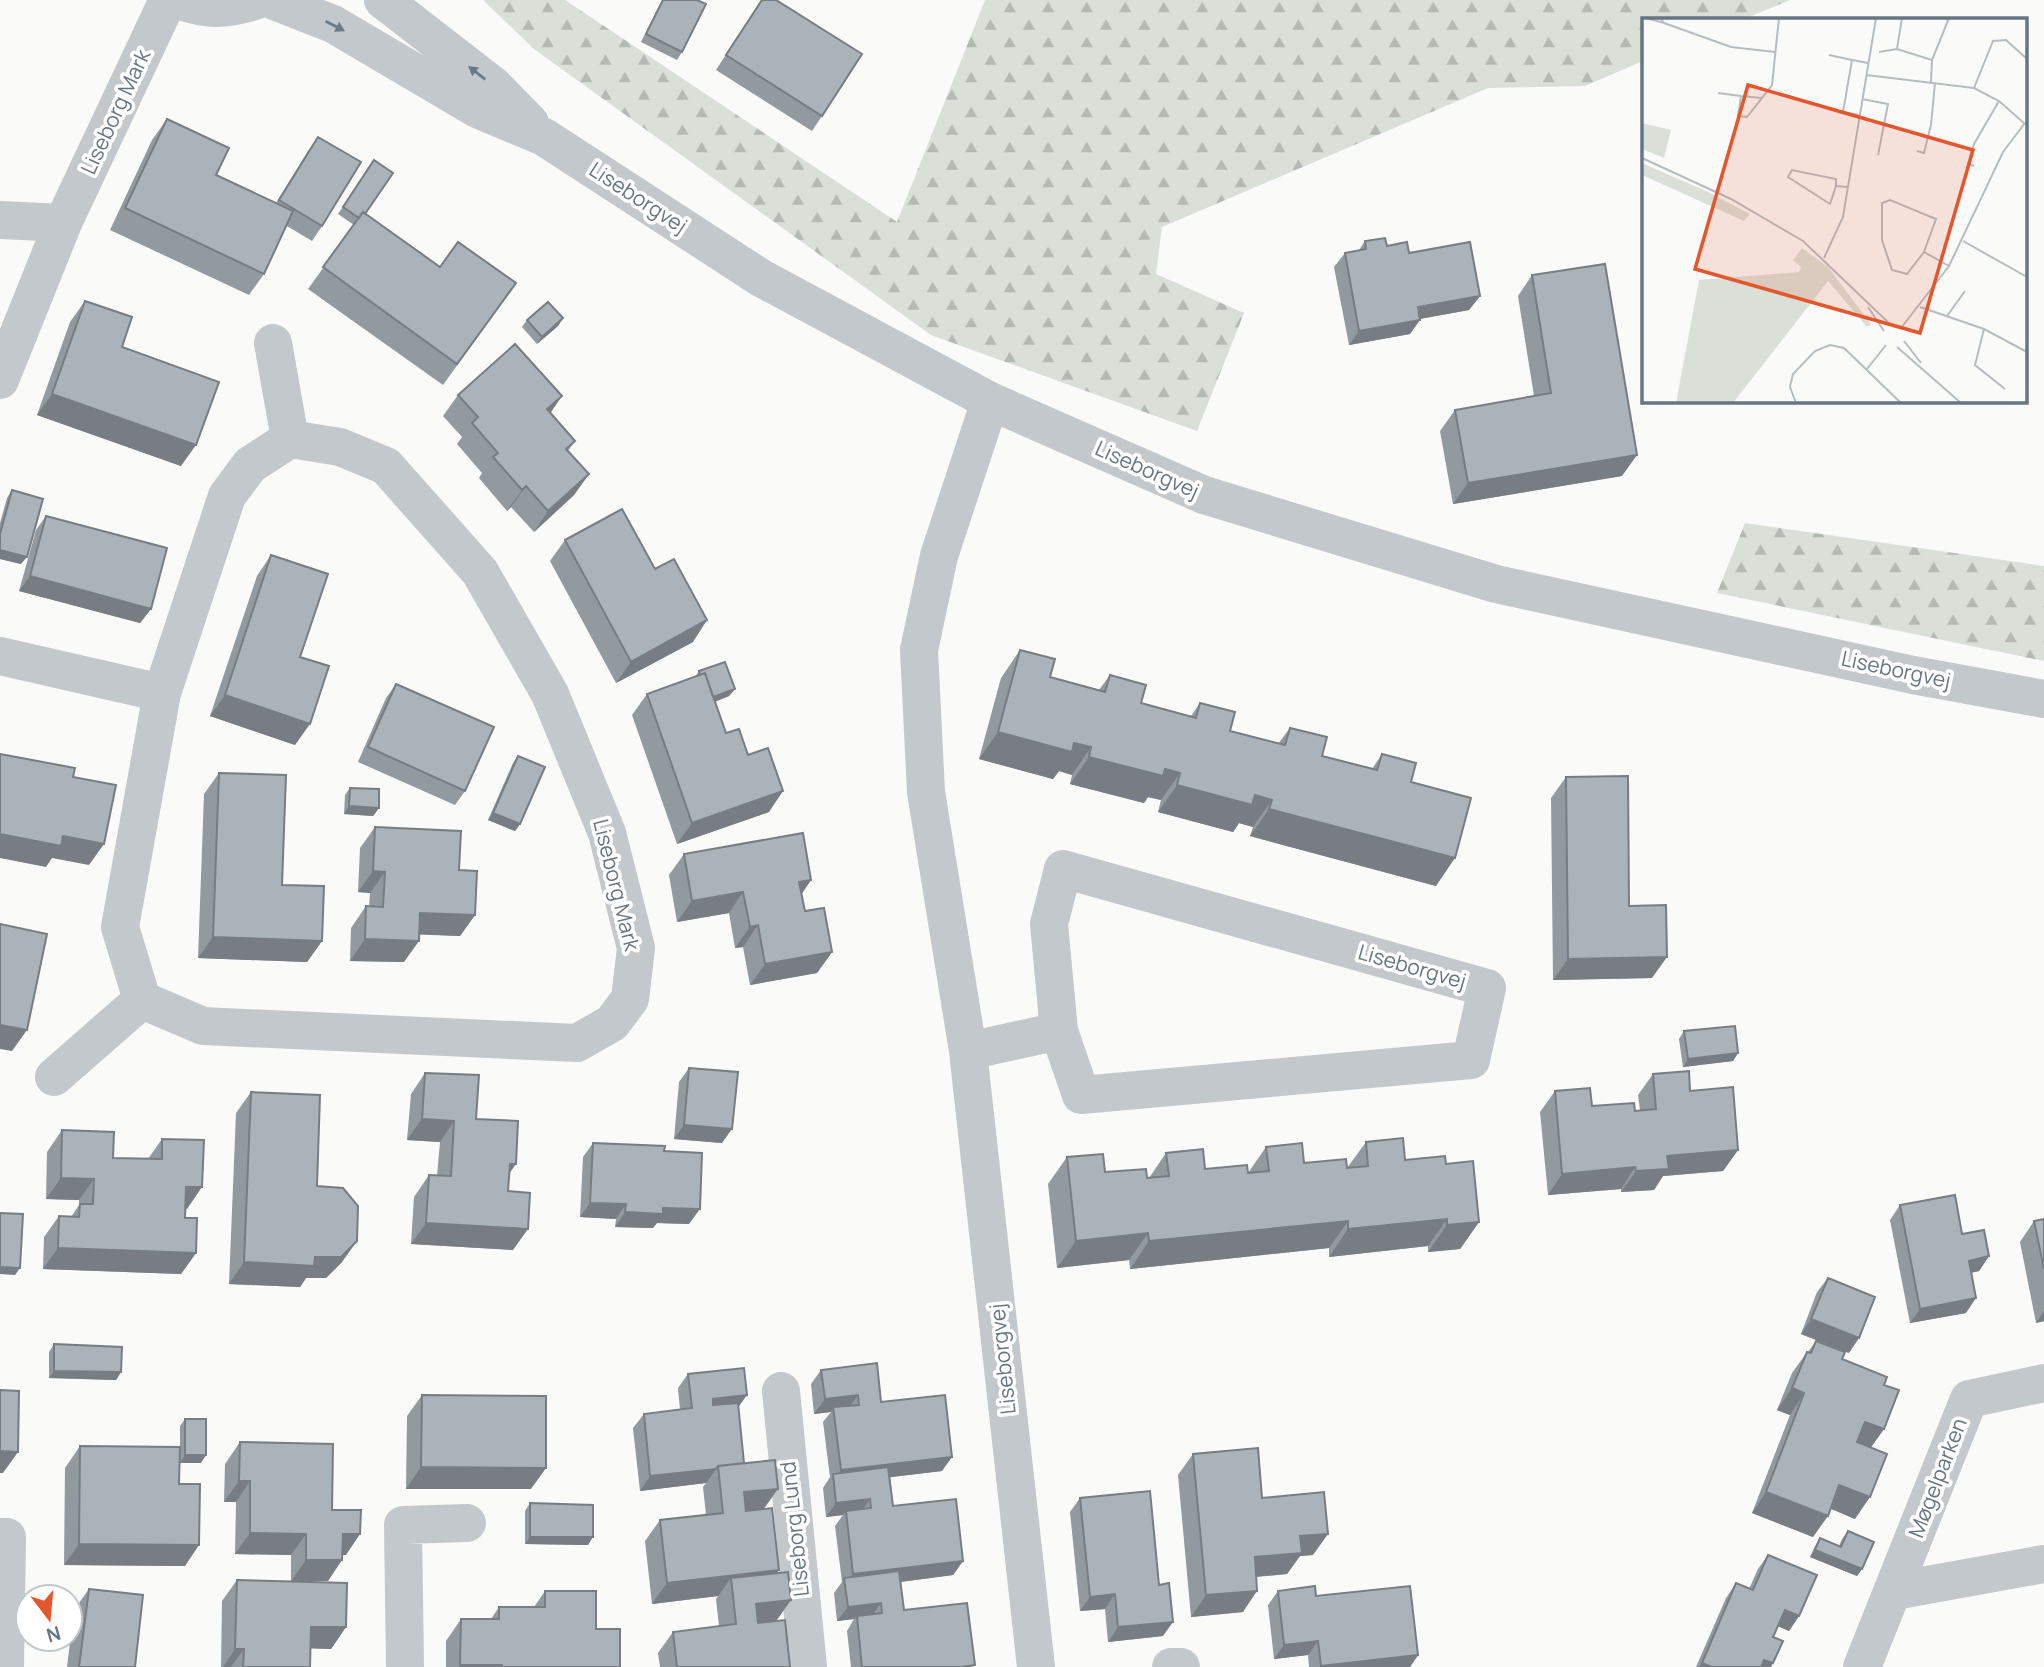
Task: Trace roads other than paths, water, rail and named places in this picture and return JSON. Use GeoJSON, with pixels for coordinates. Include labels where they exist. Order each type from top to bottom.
{"type":"FeatureCollection","features":[{"type":"Feature","properties":{"kind":"street","name":"Liseborg Mark"},"geometry":{"type":"LineString","coordinates":[[0,380],[63,223],[168,0]]}},
{"type":"Feature","properties":{"kind":"street"},"geometry":{"type":"LineString","coordinates":[[178,0],[201,8],[234,8],[258,0]]}},
{"type":"Feature","properties":{"kind":"street","name":"Liseborgvej"},"geometry":{"type":"LineString","coordinates":[[272,0],[333,24],[477,109],[544,137],[761,278],[990,401],[1204,495],[1496,584],[1900,672],[2044,699]]}},
{"type":"Feature","properties":{"kind":"street","name":"Liseborgvej"},"geometry":{"type":"LineString","coordinates":[[383,0],[494,86],[544,137]]}},
{"type":"Feature","properties":{"kind":"street"},"geometry":{"type":"LineString","coordinates":[[0,220],[63,223]]}},
{"type":"Feature","properties":{"kind":"street"},"geometry":{"type":"LineString","coordinates":[[54,1077],[142,1000],[120,927],[162,693],[227,496],[250,465],[290,439],[273,343]]}},
{"type":"Feature","properties":{"kind":"street","name":"Liseborgvej"},"geometry":{"type":"LineString","coordinates":[[990,401],[939,556],[919,650],[926,792],[968,1051],[1036,1667]]}},
{"type":"Feature","properties":{"kind":"street","name":"Liseborg Mark"},"geometry":{"type":"LineString","coordinates":[[142,1000],[203,1026],[577,1043],[612,1023],[630,999],[636,948],[607,833],[550,694],[480,572],[386,466],[340,447],[290,439]]}},
{"type":"Feature","properties":{"kind":"street"},"geometry":{"type":"LineString","coordinates":[[0,656],[162,693]]}},
{"type":"Feature","properties":{"kind":"street","name":"Liseborgvej"},"geometry":{"type":"LineString","coordinates":[[1063,869],[1487,988],[1471,1060],[1081,1094],[1059,1031],[1049,924],[1063,869]]}},
{"type":"Feature","properties":{"kind":"street"},"geometry":{"type":"LineString","coordinates":[[968,1051],[1059,1031]]}},
{"type":"Feature","properties":{"kind":"street","name":"Møgelparken"},"geometry":{"type":"LineString","coordinates":[[1862,1667],[1969,1399],[2044,1383]]}},
{"type":"Feature","properties":{"kind":"street","name":"Liseborg Lund"},"geometry":{"type":"LineString","coordinates":[[781,1391],[808,1667]]}},
{"type":"Feature","properties":{"kind":"street"},"geometry":{"type":"LineString","coordinates":[[405,1667],[403,1525],[467,1523]]}},
{"type":"Feature","properties":{"kind":"street"},"geometry":{"type":"LineString","coordinates":[[0,1537],[7,1537],[5,1667]]}},
{"type":"Feature","properties":{"kind":"street"},"geometry":{"type":"LineString","coordinates":[[1894,1591],[2044,1564]]}},
{"type":"Feature","properties":{"kind":"street"},"geometry":{"type":"LineString","coordinates":[[1171,1667],[1181,1667]]}}]}
